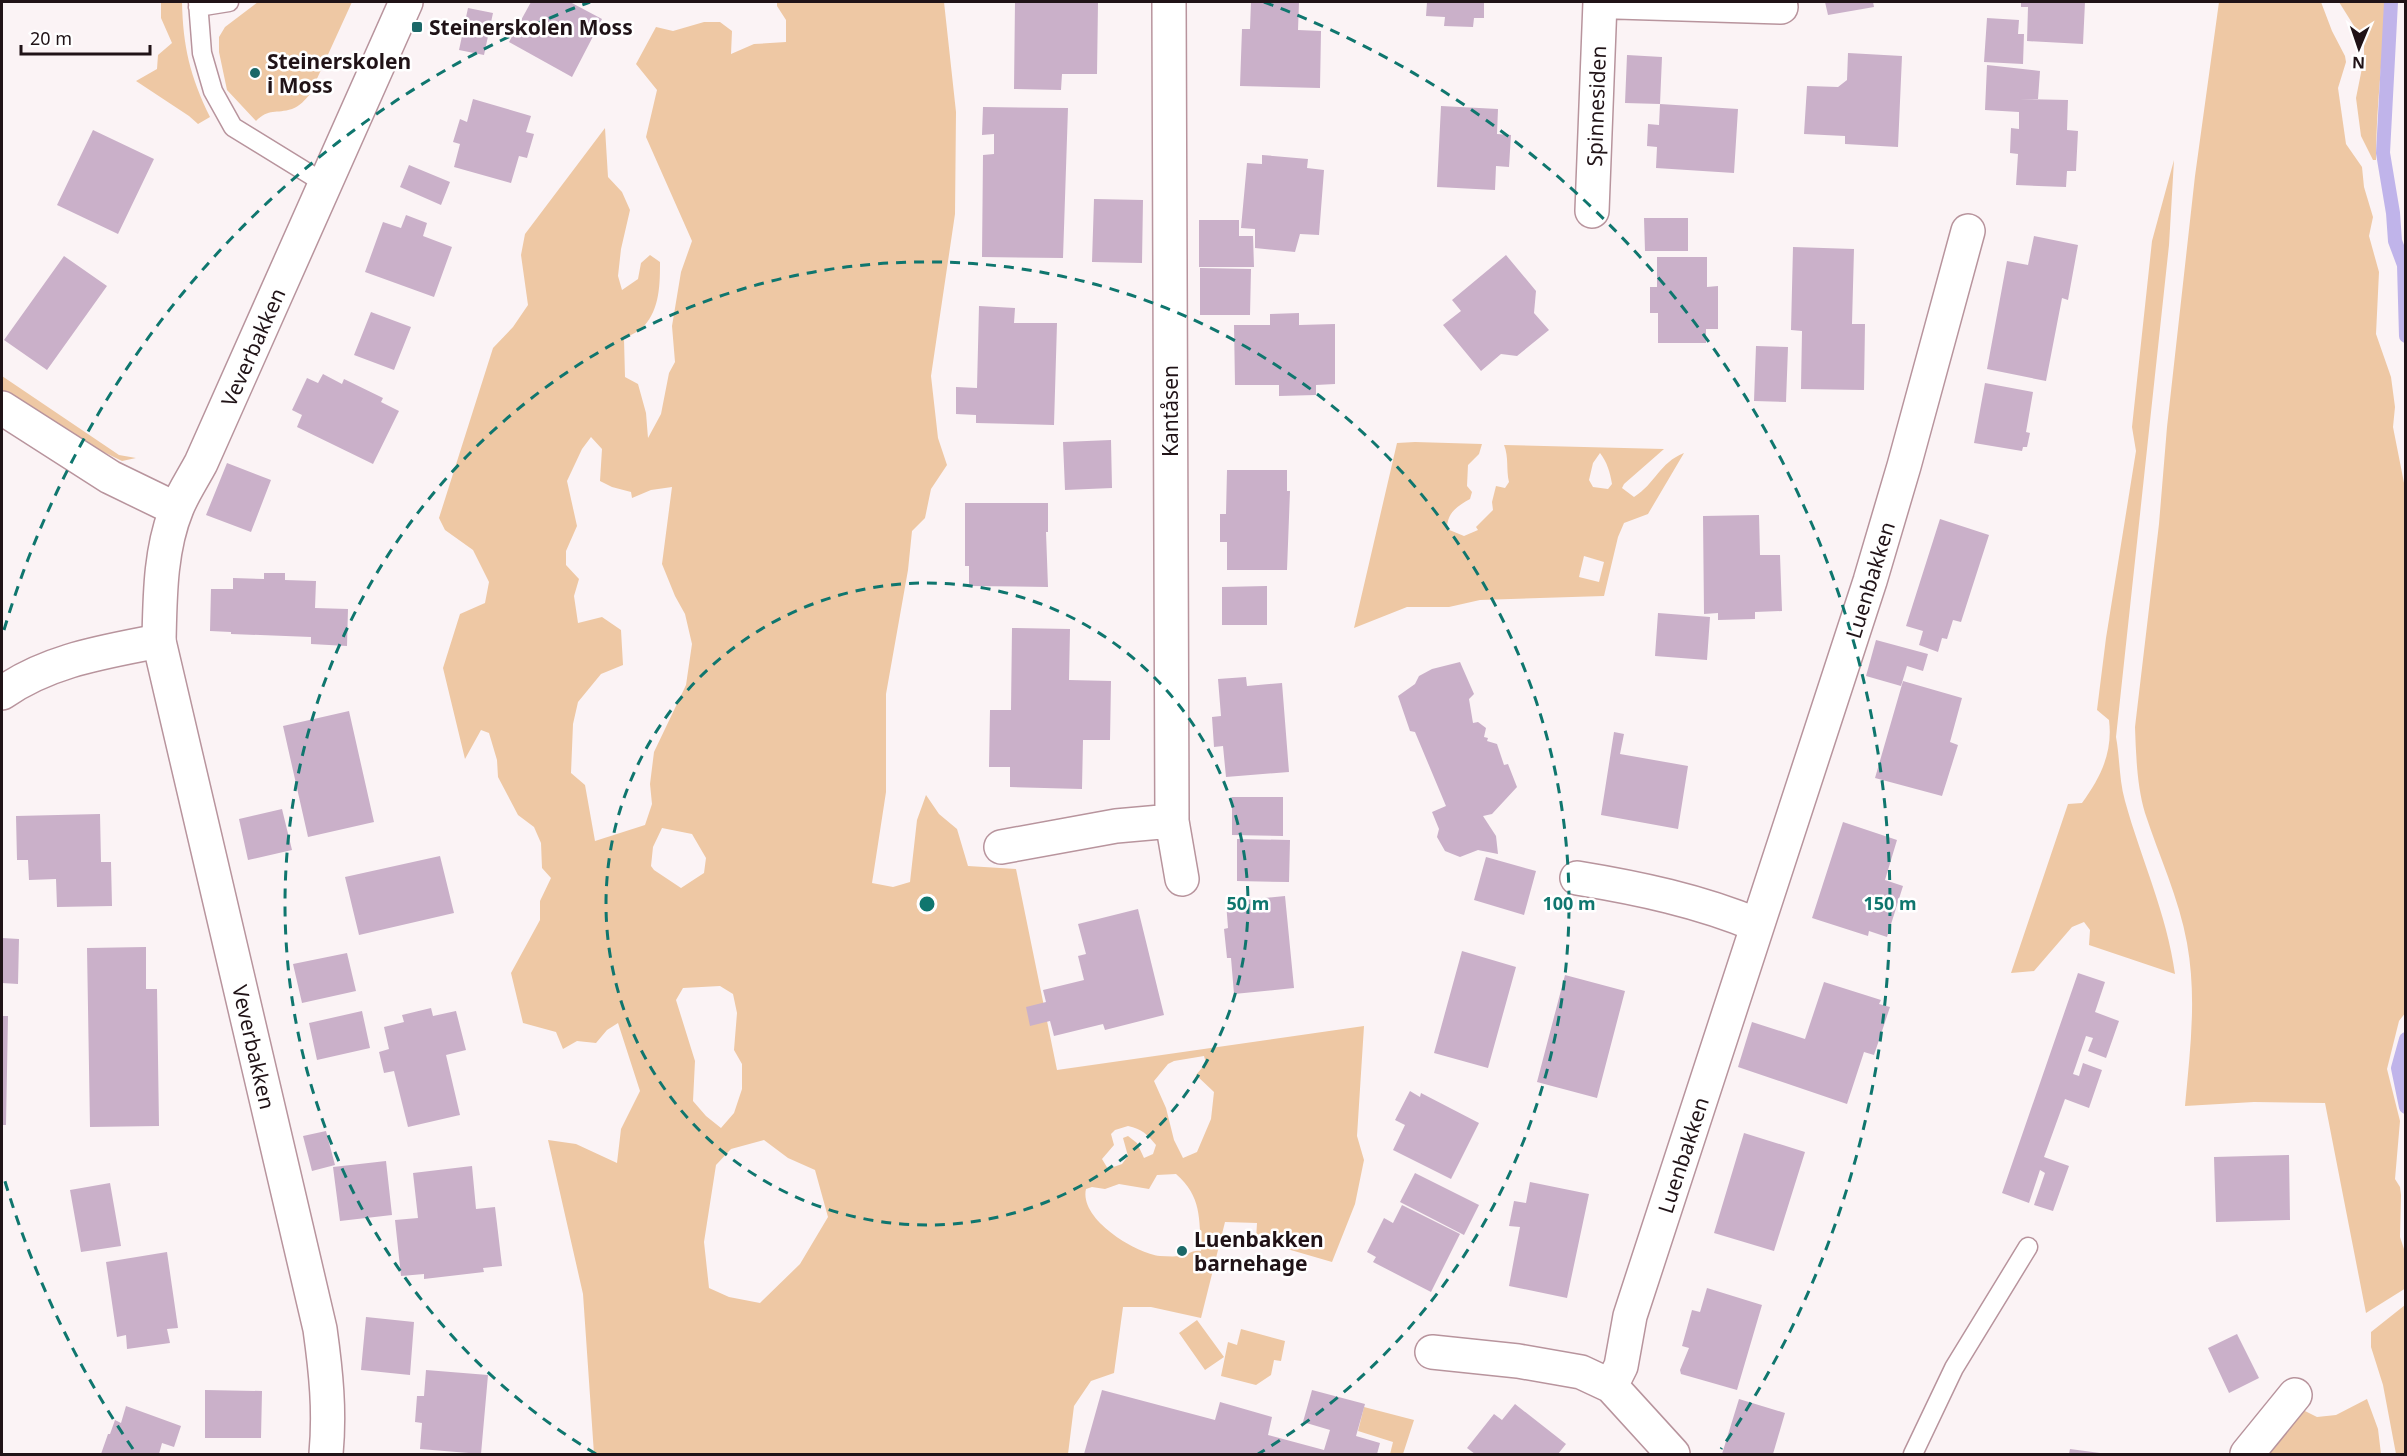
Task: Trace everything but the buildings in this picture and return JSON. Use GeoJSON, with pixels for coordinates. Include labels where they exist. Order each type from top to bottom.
{"type":"FeatureCollection","features":[{"type":"Feature","properties":{"kind":"street","name":"Veverbakken"},"geometry":{"type":"LineString","coordinates":[[326,1455],[329,1423],[328,1387],[320,1329],[159,641],[160,594],[164,563],[177,509],[206,453],[406,2]]}},
{"type":"Feature","properties":{"kind":"street","name":"Kantåsen"},"geometry":{"type":"LineString","coordinates":[[1169,2],[1172,821],[1182,879]]}},
{"type":"Feature","properties":{"kind":"street","name":"Spinnesiden"},"geometry":{"type":"LineString","coordinates":[[1592,211],[1600,2]]}},
{"type":"Feature","properties":{"kind":"street"},"geometry":{"type":"LineString","coordinates":[[1617,2],[1781,7]]}},
{"type":"Feature","properties":{"kind":"street","name":"Luenbakken"},"geometry":{"type":"LineString","coordinates":[[1611,1386],[1621,1366],[1630,1316],[1870,581],[1968,231]]}},
{"type":"Feature","properties":{"kind":"street"},"geometry":{"type":"LineString","coordinates":[[2,408],[110,477],[177,509]]}},
{"type":"Feature","properties":{"kind":"street"},"geometry":{"type":"LineString","coordinates":[[2,693],[26,677],[79,657],[159,641]]}},
{"type":"Feature","properties":{"kind":"street"},"geometry":{"type":"LineString","coordinates":[[1001,847],[1116,826],[1172,821]]}},
{"type":"Feature","properties":{"kind":"street"},"geometry":{"type":"LineString","coordinates":[[1578,878],[1621,885],[1723,910],[1757,925]]}},
{"type":"Feature","properties":{"kind":"street"},"geometry":{"type":"LineString","coordinates":[[1432,1352],[1518,1361],[1581,1372],[1611,1386],[1673,1455]]}},
{"type":"Feature","properties":{"kind":"street"},"geometry":{"type":"LineString","coordinates":[[2247,1455],[2295,1395]]}},
{"type":"Feature","properties":{"kind":"lane"},"geometry":{"type":"LineString","coordinates":[[229,2],[198,4],[202,53],[213,91],[233,127],[324,183]]}},
{"type":"Feature","properties":{"kind":"lane"},"geometry":{"type":"LineString","coordinates":[[1913,1455],[1954,1368],[2028,1247]]}},
{"type":"Feature","properties":{"kind":"shaded area"},"geometry":{"type":"Polygon","coordinates":[[[161,2],[182,2],[189,61],[197,88],[210,117],[198,124],[136,81],[157,69],[158,55],[172,43],[161,18],[161,2]]]}},
{"type":"Feature","properties":{"kind":"shaded area","name":"Steinerskolen i Moss"},"geometry":{"type":"Polygon","coordinates":[[[258,2],[352,2],[310,94],[295,108],[269,113],[256,121],[227,90],[219,52],[219,37],[225,27],[258,2]]]}},
{"type":"Feature","properties":{"kind":"shaded area"},"geometry":{"type":"Polygon","coordinates":[[[777,2],[944,2],[956,112],[955,214],[931,376],[938,438],[947,465],[931,489],[925,518],[912,531],[908,570],[886,694],[886,792],[872,883],[893,887],[910,882],[917,820],[926,795],[939,814],[957,829],[968,866],[1016,869],[1057,1070],[1364,1026],[1357,1136],[1364,1160],[1355,1204],[1332,1262],[1256,1240],[1257,1223],[1225,1222],[1201,1318],[1151,1307],[1123,1307],[1114,1373],[1091,1381],[1074,1406],[1068,1454],[594,1454],[583,1294],[548,1140],[576,1144],[617,1163],[621,1129],[640,1091],[618,1023],[607,1030],[596,1043],[577,1041],[563,1049],[556,1032],[523,1023],[511,973],[540,920],[540,901],[551,878],[542,868],[541,843],[534,827],[518,815],[498,777],[497,760],[489,733],[481,730],[465,759],[443,668],[460,614],[485,603],[489,582],[473,550],[445,530],[439,518],[493,348],[513,327],[528,305],[521,255],[525,234],[605,128],[608,177],[622,192],[630,210],[621,249],[618,276],[622,290],[638,279],[641,263],[650,255],[660,262],[659,287],[653,312],[642,328],[624,339],[625,377],[638,384],[646,413],[648,438],[661,414],[669,373],[675,362],[672,326],[681,272],[692,241],[646,137],[657,90],[636,64],[656,27],[673,31],[704,22],[720,22],[732,31],[731,54],[754,44],[786,42],[786,20],[777,2]],[[591,437],[582,449],[567,481],[577,526],[566,551],[566,565],[579,579],[574,596],[578,623],[602,617],[621,630],[623,665],[601,674],[578,702],[573,724],[571,773],[585,785],[595,841],[645,825],[652,804],[650,784],[654,752],[686,685],[692,644],[685,614],[662,564],[672,487],[651,490],[632,498],[631,492],[600,481],[602,449],[591,437]],[[662,828],[653,847],[651,866],[681,888],[704,873],[706,858],[692,834],[662,828]],[[720,986],[683,988],[676,1000],[695,1061],[693,1101],[721,1128],[734,1113],[742,1089],[742,1064],[734,1050],[737,1013],[733,994],[720,986]],[[1204,1056],[1168,1064],[1154,1081],[1166,1108],[1174,1140],[1183,1158],[1197,1152],[1211,1119],[1214,1092],[1196,1075],[1206,1063],[1204,1056]],[[1128,1126],[1115,1130],[1111,1134],[1114,1145],[1102,1159],[1108,1169],[1122,1164],[1128,1156],[1123,1138],[1128,1136],[1137,1143],[1144,1158],[1153,1154],[1156,1145],[1141,1130],[1128,1126]],[[764,1140],[731,1149],[716,1165],[704,1242],[709,1288],[729,1297],[760,1303],[800,1264],[828,1217],[815,1170],[788,1158],[764,1140]],[[1176,1174],[1157,1175],[1149,1189],[1119,1184],[1105,1189],[1092,1187],[1086,1189],[1086,1200],[1091,1212],[1100,1223],[1111,1233],[1137,1248],[1160,1256],[1182,1256],[1201,1251],[1198,1209],[1191,1191],[1176,1174]]]}},
{"type":"Feature","properties":{"kind":"shaded area"},"geometry":{"type":"Polygon","coordinates":[[[2219,2],[2321,2],[2345,56],[2346,62],[2338,88],[2346,144],[2362,167],[2364,187],[2373,217],[2369,236],[2379,272],[2376,334],[2391,377],[2395,407],[2393,427],[2405,488],[2406,1012],[2399,1021],[2387,1069],[2400,1121],[2395,1179],[2400,1187],[2401,1195],[2400,1237],[2405,1252],[2406,1288],[2366,1313],[2325,1103],[2254,1102],[2185,1106],[2192,1025],[2190,964],[2179,910],[2142,803],[2136,760],[2135,727],[2159,524],[2167,427],[2195,176],[2219,2]]]}},
{"type":"Feature","properties":{"kind":"shaded area"},"geometry":{"type":"Polygon","coordinates":[[[2339,2],[2386,3],[2376,160],[2373,160],[2361,136],[2356,98],[2364,58],[2364,42],[2339,2]]]}},
{"type":"Feature","properties":{"kind":"shaded area"},"geometry":{"type":"Polygon","coordinates":[[[2174,160],[2169,245],[2116,737],[2125,801],[2160,908],[2175,974],[2089,945],[2090,930],[2084,922],[2072,927],[2034,971],[2011,973],[2068,804],[2082,803],[2100,774],[2107,753],[2109,720],[2097,710],[2106,638],[2136,451],[2132,427],[2152,241],[2174,160]]]}},
{"type":"Feature","properties":{"kind":"shaded area"},"geometry":{"type":"Polygon","coordinates":[[[2,376],[119,455],[136,458],[122,461],[69,435],[2,394],[2,376]]]}},
{"type":"Feature","properties":{"kind":"shaded area"},"geometry":{"type":"Polygon","coordinates":[[[1397,443],[1482,444],[1479,454],[1468,465],[1467,486],[1472,492],[1470,499],[1454,511],[1447,523],[1447,529],[1464,536],[1478,530],[1476,527],[1493,510],[1492,502],[1496,486],[1505,488],[1509,482],[1504,445],[1664,449],[1624,484],[1622,488],[1634,497],[1648,486],[1669,462],[1684,453],[1648,514],[1624,523],[1618,537],[1604,596],[1480,600],[1449,607],[1407,607],[1354,628],[1397,443]],[[1600,453],[1593,463],[1589,480],[1593,487],[1608,489],[1612,484],[1610,475],[1600,453]],[[1584,556],[1579,577],[1599,582],[1604,562],[1584,556]]]}},
{"type":"Feature","properties":{"kind":"shaded area"},"geometry":{"type":"Polygon","coordinates":[[[2405,1305],[2405,1454],[2396,1454],[2383,1385],[2371,1347],[2371,1332],[2405,1305]]]}},
{"type":"Feature","properties":{"kind":"shaded area"},"geometry":{"type":"Polygon","coordinates":[[[1197,1320],[1224,1357],[1205,1370],[1179,1333],[1197,1320]]]}},
{"type":"Feature","properties":{"kind":"shaded area"},"geometry":{"type":"Polygon","coordinates":[[[1241,1329],[1285,1341],[1281,1361],[1274,1360],[1271,1375],[1256,1385],[1221,1376],[1228,1342],[1237,1345],[1241,1329]]]}},
{"type":"Feature","properties":{"kind":"shaded area"},"geometry":{"type":"Polygon","coordinates":[[[2367,1399],[2378,1429],[2381,1454],[2262,1454],[2299,1408],[2317,1417],[2336,1415],[2367,1399]]]}},
{"type":"Feature","properties":{"kind":"shaded area"},"geometry":{"type":"Polygon","coordinates":[[[1364,1407],[1414,1420],[1403,1454],[1390,1454],[1393,1442],[1358,1431],[1364,1407]]]}},
{"type":"Feature","properties":{"kind":"waterway"},"geometry":{"type":"LineString","coordinates":[[2391,2],[2383,153],[2393,213],[2395,241],[2404,265],[2406,336]]}},
{"type":"Feature","properties":{"kind":"waterway"},"geometry":{"type":"LineString","coordinates":[[2406,1039],[2398,1068],[2406,1107]]}},
{"type":"Feature","properties":{"kind":"place","name":"Steinerskolen Moss"},"geometry":{"type":"Point","coordinates":[417,27]}},
{"type":"Feature","properties":{"kind":"place","name":"Steinerskolen i Moss"},"geometry":{"type":"Point","coordinates":[255,73]}},
{"type":"Feature","properties":{"kind":"place","name":"Luenbakken barnehage"},"geometry":{"type":"Point","coordinates":[1182,1251]}}]}
